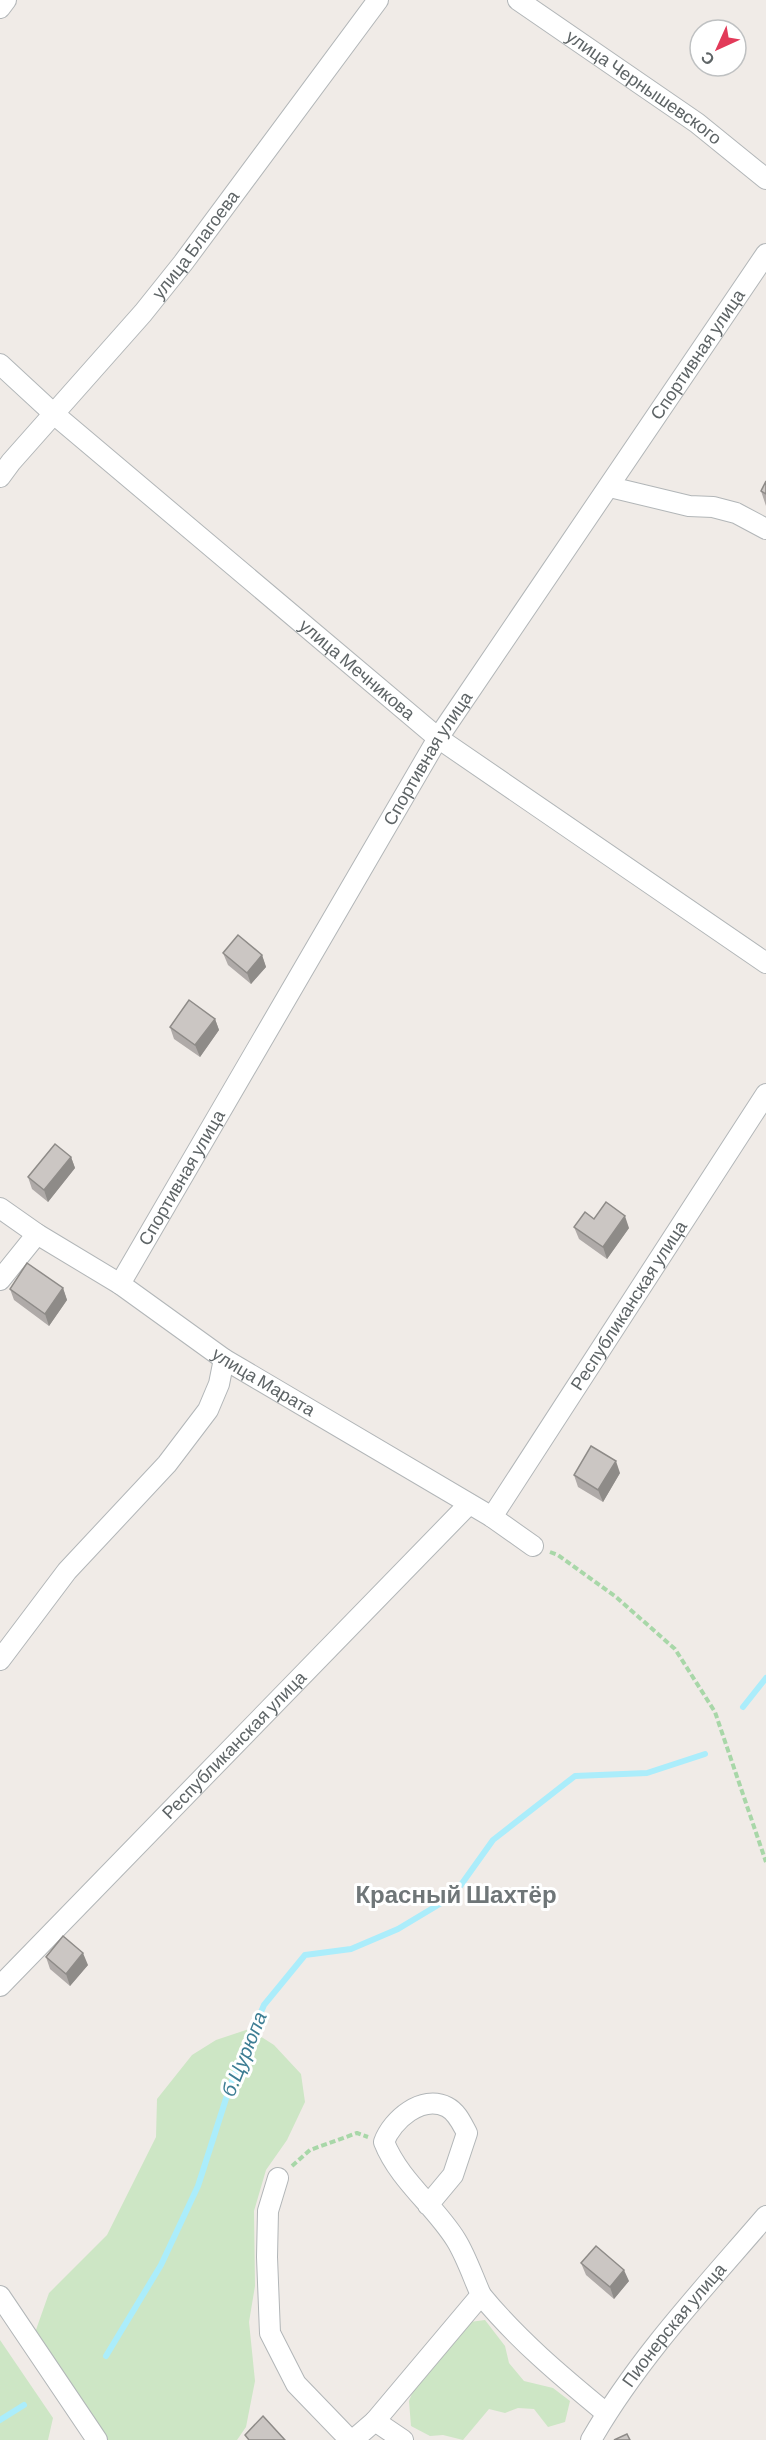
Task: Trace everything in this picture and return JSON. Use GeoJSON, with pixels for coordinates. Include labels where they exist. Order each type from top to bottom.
{"type":"FeatureCollection","features":[{"type":"Feature","properties":{"kind":"street"},"geometry":{"type":"LineString","coordinates":[[0,8],[6,0]]}},
{"type":"Feature","properties":{"kind":"street","name":"улица Благоева"},"geometry":{"type":"LineString","coordinates":[[0,477],[183,263],[378,0]]}},
{"type":"Feature","properties":{"kind":"street","name":"улица Чернышевского"},"geometry":{"type":"LineString","coordinates":[[518,0],[697,123],[766,179]]}},
{"type":"Feature","properties":{"kind":"street","name":"Спортивная улица"},"geometry":{"type":"LineString","coordinates":[[120,1284],[438,738],[766,254]]}},
{"type":"Feature","properties":{"kind":"street","name":"улица Мечникова"},"geometry":{"type":"LineString","coordinates":[[0,364],[54,414],[438,738],[766,963]]}},
{"type":"Feature","properties":{"kind":"street"},"geometry":{"type":"LineString","coordinates":[[610,487],[689,506],[713,507],[736,513],[766,529]]}},
{"type":"Feature","properties":{"kind":"street","name":"Республиканская улица"},"geometry":{"type":"LineString","coordinates":[[492,1517],[766,1094]]}},
{"type":"Feature","properties":{"kind":"street","name":"улица Марата"},"geometry":{"type":"LineString","coordinates":[[0,1208],[37,1234],[120,1284],[224,1359],[492,1517],[533,1546]]}},
{"type":"Feature","properties":{"kind":"street"},"geometry":{"type":"LineString","coordinates":[[0,1280],[37,1234]]}},
{"type":"Feature","properties":{"kind":"street"},"geometry":{"type":"LineString","coordinates":[[0,1660],[67,1571],[167,1464],[208,1410],[219,1384],[224,1359]]}},
{"type":"Feature","properties":{"kind":"street","name":"Республиканская улица"},"geometry":{"type":"LineString","coordinates":[[0,1986],[469,1504]]}},
{"type":"Feature","properties":{"kind":"street"},"geometry":{"type":"LineString","coordinates":[[428,2205],[453,2175],[467,2133],[456,2114],[447,2106],[424,2103],[401,2119],[388,2132],[384,2142],[388,2153],[428,2205],[456,2240],[481,2295],[508,2329],[606,2413]]}},
{"type":"Feature","properties":{"kind":"street"},"geometry":{"type":"LineString","coordinates":[[278,2178],[268,2211],[270,2333],[296,2384],[352,2440],[375,2421],[481,2295]]}},
{"type":"Feature","properties":{"kind":"street","name":"Пионерская улица"},"geometry":{"type":"LineString","coordinates":[[591,2440],[606,2413],[677,2320],[766,2216]]}},
{"type":"Feature","properties":{"kind":"street"},"geometry":{"type":"LineString","coordinates":[[0,2296],[97,2440]]}},
{"type":"Feature","properties":{"kind":"street"},"geometry":{"type":"LineString","coordinates":[[375,2421],[403,2440]]}},
{"type":"Feature","properties":{"kind":"path"},"geometry":{"type":"LineString","coordinates":[[533,1546],[558,1555],[616,1597],[675,1649],[715,1712],[766,1862]]}},
{"type":"Feature","properties":{"kind":"path"},"geometry":{"type":"LineString","coordinates":[[278,2178],[310,2150],[357,2133],[384,2142]]}},
{"type":"Feature","properties":{"kind":"green space"},"geometry":{"type":"Polygon","coordinates":[[[249,2029],[274,2045],[301,2074],[305,2102],[287,2140],[266,2170],[254,2211],[255,2286],[249,2322],[255,2381],[246,2427],[237,2440],[97,2440],[31,2344],[49,2293],[107,2235],[156,2137],[157,2099],[192,2055],[216,2040],[249,2029]]]}},
{"type":"Feature","properties":{"kind":"green space"},"geometry":{"type":"Polygon","coordinates":[[[485,2320],[505,2346],[509,2363],[524,2381],[553,2388],[570,2401],[565,2422],[548,2427],[534,2409],[518,2408],[505,2413],[489,2409],[463,2440],[443,2435],[430,2436],[411,2426],[409,2401],[417,2381],[470,2322],[485,2320]]]}},
{"type":"Feature","properties":{"kind":"green space"},"geometry":{"type":"Polygon","coordinates":[[[0,2340],[53,2418],[48,2440],[0,2440],[0,2340]]]}},
{"type":"Feature","properties":{"kind":"building"},"geometry":{"type":"Polygon","coordinates":[[[766,481],[766,494],[761,491],[766,481]]]}},
{"type":"Feature","properties":{"kind":"building"},"geometry":{"type":"Polygon","coordinates":[[[238,935],[262,955],[247,973],[223,953],[238,935]]]}},
{"type":"Feature","properties":{"kind":"building"},"geometry":{"type":"Polygon","coordinates":[[[189,1000],[215,1019],[195,1045],[170,1027],[189,1000]]]}},
{"type":"Feature","properties":{"kind":"building"},"geometry":{"type":"Polygon","coordinates":[[[55,1144],[71,1157],[44,1190],[28,1177],[55,1144]]]}},
{"type":"Feature","properties":{"kind":"building"},"geometry":{"type":"Polygon","coordinates":[[[606,1202],[625,1216],[603,1247],[574,1227],[585,1212],[594,1219],[606,1202]]]}},
{"type":"Feature","properties":{"kind":"building"},"geometry":{"type":"Polygon","coordinates":[[[27,1263],[63,1288],[45,1314],[10,1289],[27,1263]]]}},
{"type":"Feature","properties":{"kind":"building"},"geometry":{"type":"Polygon","coordinates":[[[591,1446],[616,1461],[598,1490],[574,1475],[591,1446]]]}},
{"type":"Feature","properties":{"kind":"building"},"geometry":{"type":"Polygon","coordinates":[[[63,1936],[83,1953],[66,1974],[46,1957],[63,1936]]]}},
{"type":"Feature","properties":{"kind":"building"},"geometry":{"type":"Polygon","coordinates":[[[596,2246],[624,2270],[610,2287],[581,2263],[596,2246]]]}},
{"type":"Feature","properties":{"kind":"building"},"geometry":{"type":"Polygon","coordinates":[[[263,2416],[285,2440],[249,2440],[245,2435],[263,2416]]]}},
{"type":"Feature","properties":{"kind":"building"},"geometry":{"type":"Polygon","coordinates":[[[627,2434],[630,2440],[614,2440],[627,2434]]]}},
{"type":"Feature","properties":{"kind":"waterway","name":"б.Цурюпа"},"geometry":{"type":"LineString","coordinates":[[743,1707],[766,1678]]}},
{"type":"Feature","properties":{"kind":"waterway","name":"б.Цурюпа"},"geometry":{"type":"LineString","coordinates":[[106,2356],[161,2265],[198,2186],[232,2080],[264,2005],[305,1955],[351,1949],[398,1929],[453,1896],[493,1840],[575,1776],[647,1773],[705,1754]]}},
{"type":"Feature","properties":{"kind":"waterway","name":"б.Цурюпа"},"geometry":{"type":"LineString","coordinates":[[0,2420],[24,2405]]}},
{"type":"Feature","properties":{"kind":"district","name":"Красный Шахтёр"},"geometry":{"type":"Point","coordinates":[456,1895]}}]}
